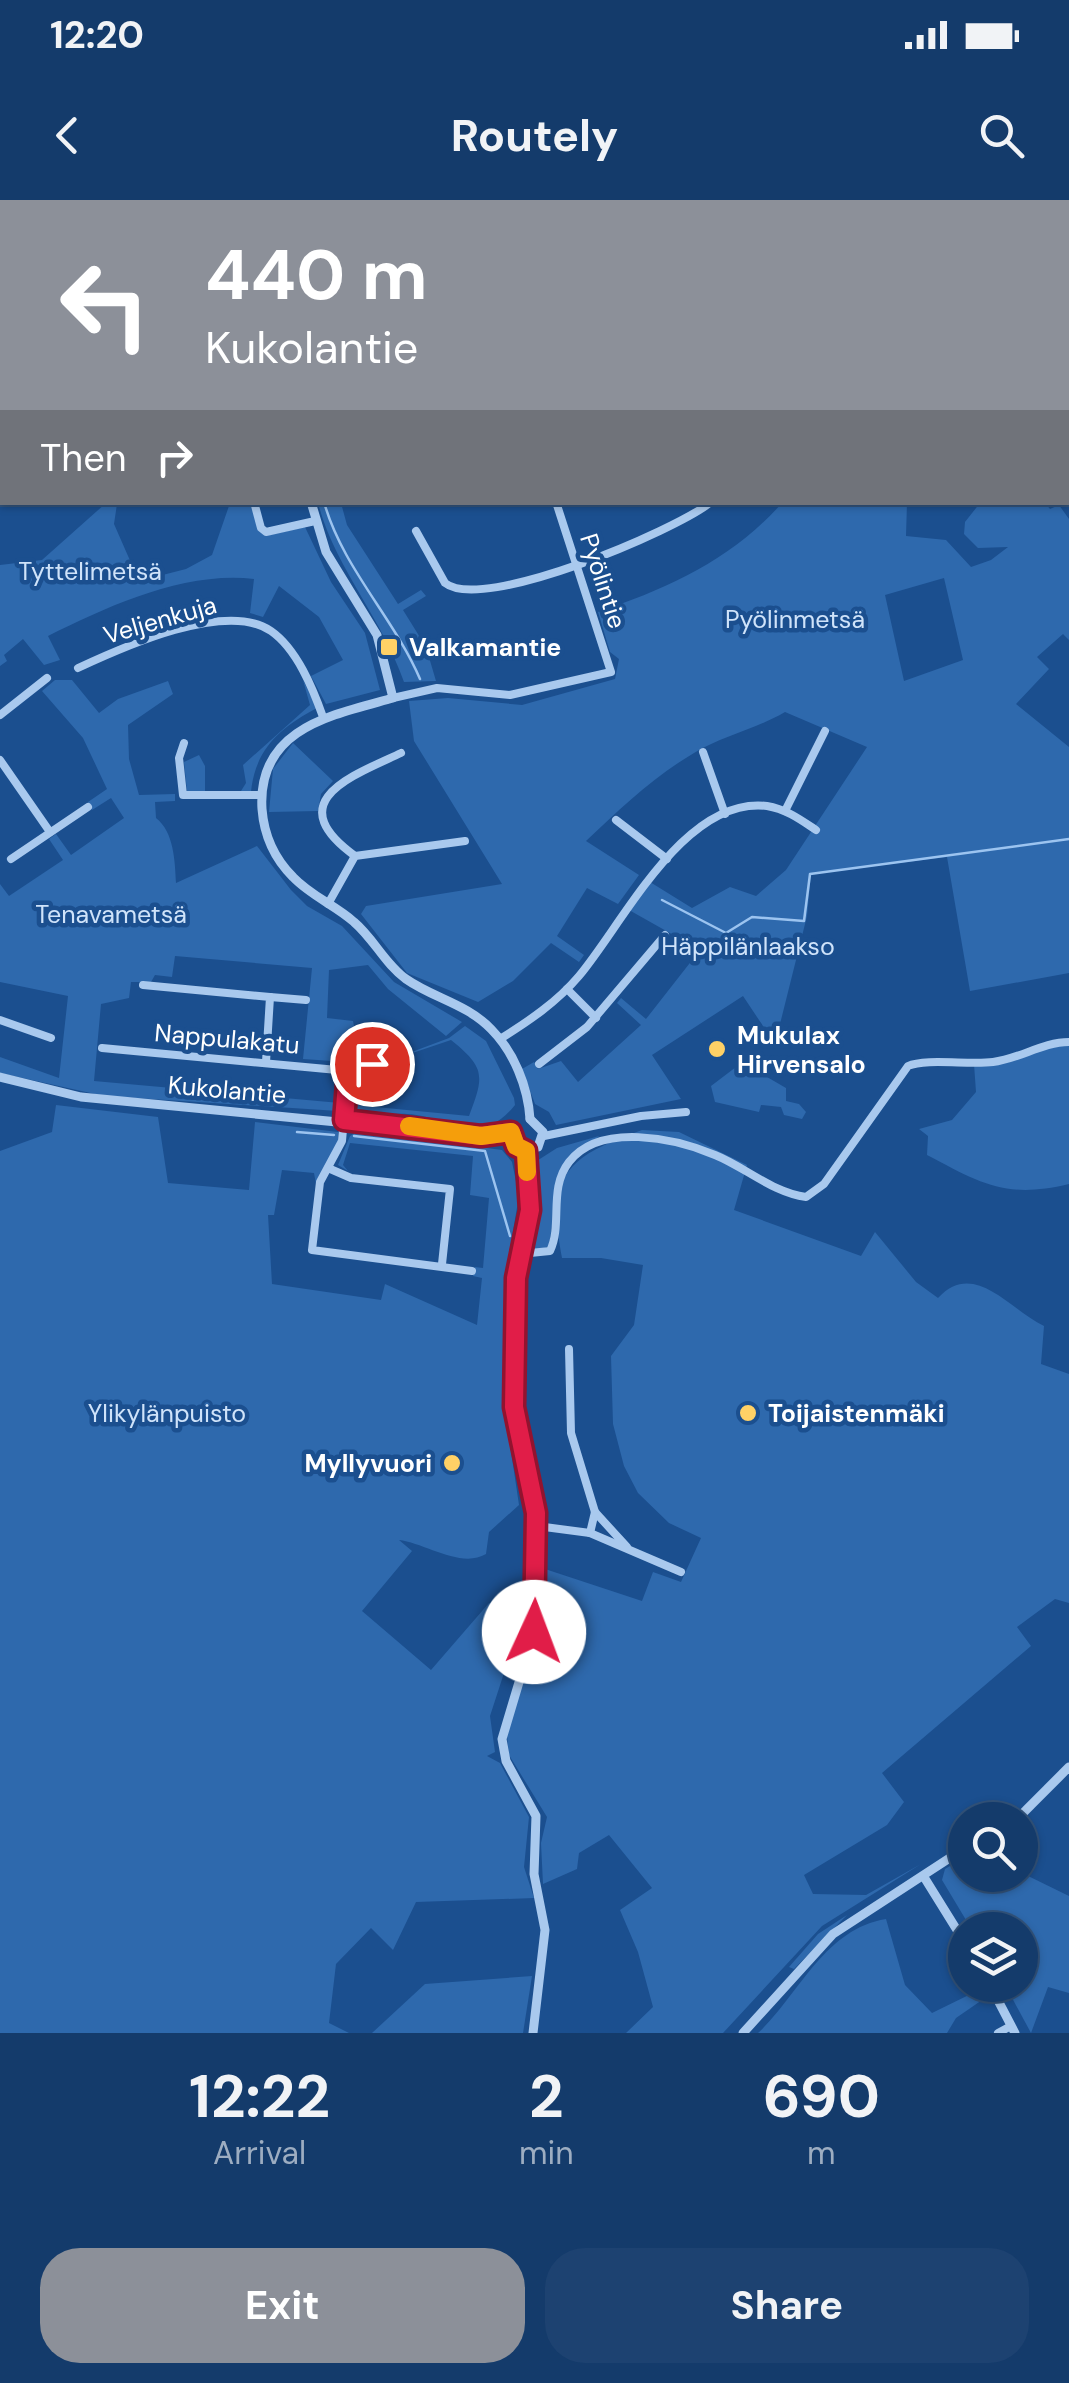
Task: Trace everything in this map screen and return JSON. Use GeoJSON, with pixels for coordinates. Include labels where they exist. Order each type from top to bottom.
{"type":"FeatureCollection","features":[{"type":"Feature","properties":{"kind":"street"},"geometry":{"type":"LineString","coordinates":[[255,505],[261,528],[266,532],[315,521]]}},
{"type":"Feature","properties":{"kind":"street"},"geometry":{"type":"LineString","coordinates":[[311,505],[326,552],[377,635],[393,698],[324,717],[281,745],[268,768],[262,795],[267,836],[278,860],[308,891],[362,929],[404,977],[477,1016],[500,1039],[524,1085],[530,1119]]}},
{"type":"Feature","properties":{"kind":"street","name":"Pyölintie"},"geometry":{"type":"LineString","coordinates":[[393,698],[437,688],[510,695],[611,672],[557,505]]}},
{"type":"Feature","properties":{"kind":"street"},"geometry":{"type":"LineString","coordinates":[[416,531],[446,583],[456,589],[577,566],[675,528],[707,505]]}},
{"type":"Feature","properties":{"kind":"street","name":"Veljenkuja"},"geometry":{"type":"LineString","coordinates":[[78,668],[179,630],[244,620],[268,630],[283,642],[324,717]]}},
{"type":"Feature","properties":{"kind":"street"},"geometry":{"type":"LineString","coordinates":[[0,715],[47,678]]}},
{"type":"Feature","properties":{"kind":"street"},"geometry":{"type":"LineString","coordinates":[[785,811],[825,731]]}},
{"type":"Feature","properties":{"kind":"street"},"geometry":{"type":"LineString","coordinates":[[184,744],[179,758],[183,795],[262,795]]}},
{"type":"Feature","properties":{"kind":"street"},"geometry":{"type":"LineString","coordinates":[[703,752],[725,814]]}},
{"type":"Feature","properties":{"kind":"street"},"geometry":{"type":"LineString","coordinates":[[355,856],[326,824],[326,794],[336,784],[401,753]]}},
{"type":"Feature","properties":{"kind":"street"},"geometry":{"type":"LineString","coordinates":[[0,760],[50,832]]}},
{"type":"Feature","properties":{"kind":"street"},"geometry":{"type":"LineString","coordinates":[[500,1039],[567,990],[635,895],[667,859],[725,814],[764,806],[785,811],[816,830]]}},
{"type":"Feature","properties":{"kind":"street"},"geometry":{"type":"LineString","coordinates":[[11,859],[88,807]]}},
{"type":"Feature","properties":{"kind":"street"},"geometry":{"type":"LineString","coordinates":[[616,820],[667,859]]}},
{"type":"Feature","properties":{"kind":"street"},"geometry":{"type":"LineString","coordinates":[[355,856],[466,841]]}},
{"type":"Feature","properties":{"kind":"street"},"geometry":{"type":"LineString","coordinates":[[328,904],[355,856]]}},
{"type":"Feature","properties":{"kind":"street"},"geometry":{"type":"LineString","coordinates":[[538,1064],[596,1018],[665,935]]}},
{"type":"Feature","properties":{"kind":"street"},"geometry":{"type":"LineString","coordinates":[[142,985],[306,1000]]}},
{"type":"Feature","properties":{"kind":"street"},"geometry":{"type":"LineString","coordinates":[[567,990],[596,1018]]}},
{"type":"Feature","properties":{"kind":"street"},"geometry":{"type":"LineString","coordinates":[[266,1062],[270,997]]}},
{"type":"Feature","properties":{"kind":"street"},"geometry":{"type":"LineString","coordinates":[[0,1020],[52,1038]]}},
{"type":"Feature","properties":{"kind":"street"},"geometry":{"type":"LineString","coordinates":[[520,1254],[550,1251],[561,1178],[570,1161],[603,1139],[695,1147],[786,1192],[806,1196],[824,1184],[908,1066],[928,1061],[945,1066],[974,1064],[1069,1042]]}},
{"type":"Feature","properties":{"kind":"street","name":"Nappulakatu"},"geometry":{"type":"LineString","coordinates":[[102,1048],[348,1072],[394,1056]]}},
{"type":"Feature","properties":{"kind":"street"},"geometry":{"type":"LineString","coordinates":[[348,1072],[340,1148],[320,1182],[312,1250],[442,1264],[472,1271]]}},
{"type":"Feature","properties":{"kind":"street","name":"Kukolantie"},"geometry":{"type":"LineString","coordinates":[[0,1078],[106,1100],[481,1136],[511,1132]]}},
{"type":"Feature","properties":{"kind":"street"},"geometry":{"type":"LineString","coordinates":[[544,1136],[641,1116],[686,1112]]}},
{"type":"Feature","properties":{"kind":"street"},"geometry":{"type":"LineString","coordinates":[[530,1119],[540,1124],[544,1136],[538,1147],[526,1151],[516,1146],[511,1132],[518,1122],[530,1119]]}},
{"type":"Feature","properties":{"kind":"street"},"geometry":{"type":"LineString","coordinates":[[526,1151],[530,1210],[520,1254],[514,1407],[537,1526],[534,1632],[502,1740],[506,1761],[536,1816],[534,1874],[545,1930],[533,2033]]}},
{"type":"Feature","properties":{"kind":"street"},"geometry":{"type":"LineString","coordinates":[[328,1168],[350,1178],[450,1188],[442,1264]]}},
{"type":"Feature","properties":{"kind":"street"},"geometry":{"type":"LineString","coordinates":[[569,1349],[571,1433],[595,1512],[628,1547]]}},
{"type":"Feature","properties":{"kind":"street"},"geometry":{"type":"LineString","coordinates":[[590,1533],[595,1512]]}},
{"type":"Feature","properties":{"kind":"street"},"geometry":{"type":"LineString","coordinates":[[537,1526],[590,1533],[681,1572]]}},
{"type":"Feature","properties":{"kind":"street"},"geometry":{"type":"LineString","coordinates":[[1034,1802],[1069,1767]]}},
{"type":"Feature","properties":{"kind":"street"},"geometry":{"type":"LineString","coordinates":[[743,2033],[832,1934],[948,1860]]}},
{"type":"Feature","properties":{"kind":"street"},"geometry":{"type":"LineString","coordinates":[[924,1876],[948,1915]]}},
{"type":"Feature","properties":{"kind":"street"},"geometry":{"type":"LineString","coordinates":[[998,2033],[1013,2029],[999,2002]]}},
{"type":"Feature","properties":{"kind":"green space","name":"Tyttelimetsä"},"geometry":{"type":"Polygon","coordinates":[[[104,505],[117,505],[114,524],[139,581],[186,569],[212,555],[229,505],[250,505],[265,536],[305,527],[331,582],[365,633],[380,690],[326,704],[311,676],[343,660],[319,617],[279,586],[263,617],[250,613],[254,579],[201,580],[148,593],[48,636],[60,660],[44,665],[23,639],[4,655],[7,661],[0,666],[0,565],[42,560],[104,505]]]}},
{"type":"Feature","properties":{"kind":"green space"},"geometry":{"type":"Polygon","coordinates":[[[319,505],[342,505],[347,525],[398,604],[421,590],[426,596],[403,610],[426,647],[436,681],[404,682],[319,505]]]}},
{"type":"Feature","properties":{"kind":"green space"},"geometry":{"type":"Polygon","coordinates":[[[780,505],[907,505],[906,536],[946,540],[971,567],[991,560],[1008,547],[978,548],[964,534],[965,522],[978,505],[1047,505],[1050,509],[1059,505],[1069,519],[1069,640],[1063,634],[1037,657],[1049,669],[1016,704],[1069,747],[1069,973],[970,991],[947,857],[811,874],[807,916],[775,1044],[743,996],[652,1055],[681,1099],[556,1125],[549,1112],[535,1104],[522,1069],[534,1062],[538,1069],[561,1061],[578,1082],[641,1025],[617,1003],[621,998],[646,1019],[700,950],[629,910],[650,882],[692,908],[730,887],[756,896],[786,870],[867,747],[785,712],[679,762],[586,841],[639,875],[618,904],[587,888],[557,936],[584,955],[579,962],[551,943],[513,981],[478,1002],[407,973],[361,914],[366,906],[502,884],[414,741],[409,701],[448,698],[522,705],[615,679],[619,659],[610,652],[598,612],[674,582],[742,541],[780,505]],[[944,578],[885,595],[904,681],[963,660],[944,578]]]}},
{"type":"Feature","properties":{"kind":"green space","name":"Tenavametsä"},"geometry":{"type":"Polygon","coordinates":[[[55,680],[72,680],[99,713],[118,699],[168,681],[173,694],[128,725],[129,759],[139,795],[175,794],[175,801],[155,802],[156,818],[167,831],[172,848],[176,883],[257,846],[307,906],[342,926],[394,982],[462,1022],[446,1036],[388,989],[368,965],[329,970],[327,1018],[353,1021],[361,1063],[303,1059],[312,968],[175,956],[172,977],[155,975],[151,982],[131,982],[129,998],[101,1004],[94,1081],[340,1103],[338,1111],[104,1096],[0,1073],[0,1057],[59,1078],[68,996],[0,982],[0,884],[9,896],[63,860],[49,839],[56,834],[71,855],[124,818],[111,798],[92,810],[88,802],[107,789],[83,738],[42,691],[55,680]]]}},
{"type":"Feature","properties":{"kind":"green space"},"geometry":{"type":"Polygon","coordinates":[[[303,680],[317,708],[272,741],[258,763],[251,792],[241,791],[246,783],[243,765],[310,705],[303,680]]]}},
{"type":"Feature","properties":{"kind":"green space"},"geometry":{"type":"Polygon","coordinates":[[[293,743],[333,781],[321,794],[318,811],[269,812],[273,769],[293,743]]]}},
{"type":"Feature","properties":{"kind":"green space"},"geometry":{"type":"Polygon","coordinates":[[[199,755],[205,766],[205,792],[187,791],[184,762],[199,755]]]}},
{"type":"Feature","properties":{"kind":"green space"},"geometry":{"type":"Polygon","coordinates":[[[465,1026],[486,1041],[514,1098],[515,1105],[502,1118],[476,1128],[422,1116],[374,1115],[353,1110],[354,1077],[356,1072],[369,1068],[355,1076],[355,1105],[469,1116],[479,1074],[471,1058],[451,1040],[377,1065],[449,1038],[465,1026]]]}},
{"type":"Feature","properties":{"kind":"green space"},"geometry":{"type":"Polygon","coordinates":[[[1069,1042],[1069,1184],[1028,1190],[995,1186],[927,1155],[928,1136],[919,1129],[952,1120],[976,1092],[974,1064],[1069,1042]]]}},
{"type":"Feature","properties":{"kind":"green space"},"geometry":{"type":"Polygon","coordinates":[[[770,1065],[767,1077],[786,1088],[786,1101],[799,1104],[806,1112],[802,1119],[784,1115],[781,1107],[761,1105],[759,1112],[715,1102],[711,1086],[736,1067],[770,1065]]]}},
{"type":"Feature","properties":{"kind":"green space","name":"Ylikylänpuisto"},"geometry":{"type":"Polygon","coordinates":[[[56,1105],[158,1117],[168,1183],[249,1190],[255,1122],[338,1132],[338,1144],[316,1184],[314,1173],[282,1170],[274,1215],[268,1215],[272,1284],[381,1300],[385,1284],[477,1325],[482,1278],[473,1276],[475,1267],[483,1268],[489,1198],[470,1195],[473,1156],[350,1143],[343,1165],[348,1171],[338,1165],[350,1136],[358,1131],[502,1150],[512,1162],[519,1196],[505,1277],[504,1404],[519,1505],[489,1532],[486,1554],[476,1558],[454,1557],[399,1540],[412,1551],[362,1611],[431,1670],[489,1603],[509,1603],[518,1630],[490,1716],[495,1752],[487,1756],[500,1763],[529,1817],[524,1867],[534,1898],[416,1902],[393,1950],[371,1928],[336,1964],[329,2023],[349,2033],[0,2033],[0,1151],[52,1132],[56,1105]]]}},
{"type":"Feature","properties":{"kind":"green space"},"geometry":{"type":"Polygon","coordinates":[[[642,1130],[679,1132],[747,1165],[734,1210],[861,1256],[875,1232],[916,1282],[938,1298],[951,1287],[965,1284],[991,1291],[1044,1326],[1041,1364],[1069,1374],[1069,1603],[1055,1599],[1017,1627],[1031,1646],[882,1773],[904,1802],[887,1825],[804,1875],[813,1894],[866,1895],[921,1864],[822,1926],[723,2033],[626,2033],[653,2007],[638,1952],[620,1910],[652,1888],[609,1835],[579,1853],[577,1869],[543,1884],[541,1843],[547,1817],[509,1755],[507,1736],[508,1717],[543,1634],[545,1569],[642,1601],[653,1572],[681,1582],[701,1538],[669,1523],[638,1493],[624,1466],[613,1424],[611,1356],[634,1325],[643,1265],[601,1258],[562,1258],[557,1206],[568,1172],[596,1149],[642,1130]]]}},
{"type":"Feature","properties":{"kind":"green space"},"geometry":{"type":"Polygon","coordinates":[[[599,1136],[559,1177],[549,1246],[534,1252],[530,1236],[532,1164],[557,1148],[599,1136]]]}},
{"type":"Feature","properties":{"kind":"green space"},"geometry":{"type":"Polygon","coordinates":[[[517,1241],[511,1393],[507,1395],[508,1283],[517,1241]]]}},
{"type":"Feature","properties":{"kind":"green space"},"geometry":{"type":"Polygon","coordinates":[[[948,1867],[948,1890],[942,1880],[948,1867]]]}},
{"type":"Feature","properties":{"kind":"green space"},"geometry":{"type":"Polygon","coordinates":[[[1038,1881],[1069,1896],[1069,1993],[1048,1987],[1031,2033],[1014,2002],[1038,2002],[1038,1912],[961,1912],[949,1892],[1038,1892],[1038,1881]]]}},
{"type":"Feature","properties":{"kind":"green space"},"geometry":{"type":"Polygon","coordinates":[[[847,1915],[794,1969],[789,1967],[818,1934],[847,1915]]]}},
{"type":"Feature","properties":{"kind":"green space"},"geometry":{"type":"Polygon","coordinates":[[[886,1919],[905,1985],[932,2013],[954,2002],[979,2002],[956,2018],[947,2033],[758,2033],[829,1949],[864,1925],[886,1919]]]}},
{"type":"Feature","properties":{"kind":"green space"},"geometry":{"type":"Polygon","coordinates":[[[532,1976],[523,2033],[372,2033],[425,1984],[532,1976]]]}},
{"type":"Feature","properties":{"kind":"waterway"},"geometry":{"type":"LineString","coordinates":[[325,505],[355,570],[420,679]]}},
{"type":"Feature","properties":{"kind":"waterway"},"geometry":{"type":"LineString","coordinates":[[662,900],[726,933],[752,917],[804,921],[810,874],[1069,839]]}},
{"type":"Feature","properties":{"kind":"waterway"},"geometry":{"type":"LineString","coordinates":[[297,1132],[334,1135]]}},
{"type":"Feature","properties":{"kind":"waterway"},"geometry":{"type":"LineString","coordinates":[[354,1136],[485,1151],[510,1236]]}},
{"type":"Feature","properties":{"kind":"slow traffic"},"geometry":{"type":"LineString","coordinates":[[409,1126],[481,1136],[511,1132],[516,1146],[526,1151],[527,1172]]}},
{"type":"Feature","properties":{"kind":"place","name":"Valkamantie"},"geometry":{"type":"Point","coordinates":[389,647]}},
{"type":"Feature","properties":{"kind":"place","name":"Mukulax Hirvensalo"},"geometry":{"type":"Point","coordinates":[717,1049]}},
{"type":"Feature","properties":{"kind":"place","name":"Toijaistenmäki"},"geometry":{"type":"Point","coordinates":[748,1413]}},
{"type":"Feature","properties":{"kind":"place","name":"Myllyvuori"},"geometry":{"type":"Point","coordinates":[452,1463]}},
{"type":"Feature","properties":{"kind":"route"},"geometry":{"type":"LineString","coordinates":[[372,1064],[348,1072],[344,1120],[481,1136],[511,1132],[516,1146],[526,1151],[530,1210],[516,1278],[514,1407],[536,1513],[534,1632]]}},
{"type":"Feature","properties":{"kind":"park label","name":"Pyölinmetsä"},"geometry":{"type":"Point","coordinates":[795,619]}},
{"type":"Feature","properties":{"kind":"park label","name":"Häppilänlaakso"},"geometry":{"type":"Point","coordinates":[748,946]}}]}
